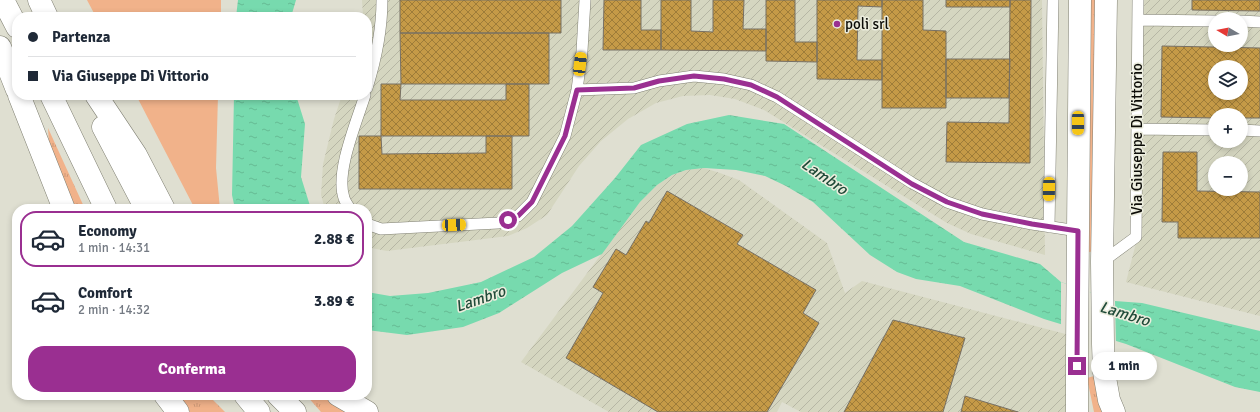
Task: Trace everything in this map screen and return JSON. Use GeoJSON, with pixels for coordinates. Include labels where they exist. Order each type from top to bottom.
{"type":"FeatureCollection","features":[{"type":"Feature","properties":{"kind":"main road"},"geometry":{"type":"LineString","coordinates":[[3,0],[12,17]]}},
{"type":"Feature","properties":{"kind":"main road"},"geometry":{"type":"LineString","coordinates":[[39,0],[45,12]]}},
{"type":"Feature","properties":{"kind":"main road"},"geometry":{"type":"LineString","coordinates":[[1077,412],[1080,0]]}},
{"type":"Feature","properties":{"kind":"main road"},"geometry":{"type":"LineString","coordinates":[[1106,0],[1102,297],[1104,372],[1109,400],[1114,412]]}},
{"type":"Feature","properties":{"kind":"main road"},"geometry":{"type":"LineString","coordinates":[[0,47],[12,77]]}},
{"type":"Feature","properties":{"kind":"main road"},"geometry":{"type":"LineString","coordinates":[[21,100],[62,204]]}},
{"type":"Feature","properties":{"kind":"main road"},"geometry":{"type":"LineString","coordinates":[[53,100],[104,204]]}},
{"type":"Feature","properties":{"kind":"main road"},"geometry":{"type":"LineString","coordinates":[[90,100],[143,204]]}},
{"type":"Feature","properties":{"kind":"main road"},"geometry":{"type":"LineString","coordinates":[[99,100],[136,155],[161,204]]}},
{"type":"Feature","properties":{"kind":"main road"},"geometry":{"type":"LineString","coordinates":[[169,400],[178,412]]}},
{"type":"Feature","properties":{"kind":"main road"},"geometry":{"type":"LineString","coordinates":[[249,400],[259,412]]}},
{"type":"Feature","properties":{"kind":"main road"},"geometry":{"type":"LineString","coordinates":[[283,400],[295,412]]}},
{"type":"Feature","properties":{"kind":"main road"},"geometry":{"type":"LineString","coordinates":[[347,400],[367,412]]}},
{"type":"Feature","properties":{"kind":"lane"},"geometry":{"type":"LineString","coordinates":[[372,72],[379,43],[382,19],[382,0]]}},
{"type":"Feature","properties":{"kind":"lane"},"geometry":{"type":"LineString","coordinates":[[372,226],[381,229],[389,229],[498,223],[518,216],[532,202],[565,136],[577,90],[582,51],[585,0]]}},
{"type":"Feature","properties":{"kind":"lane"},"geometry":{"type":"LineString","coordinates":[[1049,227],[1053,0]]}},
{"type":"Feature","properties":{"kind":"lane","name":"Via Giuseppe Di Vittorio"},"geometry":{"type":"LineString","coordinates":[[1102,262],[1136,237],[1138,0]]}},
{"type":"Feature","properties":{"kind":"lane"},"geometry":{"type":"LineString","coordinates":[[1138,20],[1208,21]]}},
{"type":"Feature","properties":{"kind":"lane"},"geometry":{"type":"LineString","coordinates":[[1248,21],[1260,22]]}},
{"type":"Feature","properties":{"kind":"lane"},"geometry":{"type":"LineString","coordinates":[[577,90],[634,88],[659,81],[694,76],[724,79],[751,85],[777,97],[912,184],[947,202],[982,214],[1078,231]]}},
{"type":"Feature","properties":{"kind":"lane"},"geometry":{"type":"LineString","coordinates":[[348,204],[344,197],[342,182],[345,159],[363,100]]}},
{"type":"Feature","properties":{"kind":"lane"},"geometry":{"type":"LineString","coordinates":[[1137,129],[1208,130]]}},
{"type":"Feature","properties":{"kind":"lane"},"geometry":{"type":"LineString","coordinates":[[1248,130],[1260,131]]}},
{"type":"Feature","properties":{"kind":"shaded area"},"geometry":{"type":"Polygon","coordinates":[[[362,0],[1042,0],[1045,255],[971,234],[947,223],[764,110],[735,99],[710,95],[683,96],[656,103],[628,119],[601,141],[579,166],[547,215],[527,228],[508,236],[387,251],[372,248],[372,204],[324,204],[321,195],[323,164],[340,100],[372,100],[372,12],[363,12],[362,0]]]}},
{"type":"Feature","properties":{"kind":"shaded area"},"geometry":{"type":"Polygon","coordinates":[[[1142,0],[1260,0],[1260,316],[1126,282],[1137,239],[1142,0]]]}},
{"type":"Feature","properties":{"kind":"shaded area"},"geometry":{"type":"Polygon","coordinates":[[[704,168],[739,180],[827,243],[845,293],[862,281],[1077,337],[1077,412],[801,412],[782,402],[777,412],[609,412],[521,362],[640,202],[657,185],[672,175],[686,170],[704,168]]]}},
{"type":"Feature","properties":{"kind":"green space"},"geometry":{"type":"Polygon","coordinates":[[[87,0],[221,0],[221,12],[93,12],[87,0]]]}},
{"type":"Feature","properties":{"kind":"green space"},"geometry":{"type":"Polygon","coordinates":[[[1091,0],[1097,0],[1096,251],[1089,252],[1091,0]]]}},
{"type":"Feature","properties":{"kind":"green space"},"geometry":{"type":"Polygon","coordinates":[[[139,100],[218,100],[216,168],[220,204],[192,204],[139,100]]]}},
{"type":"Feature","properties":{"kind":"green space"},"geometry":{"type":"Polygon","coordinates":[[[48,128],[83,204],[74,204],[49,144],[48,128]]]}},
{"type":"Feature","properties":{"kind":"green space"},"geometry":{"type":"Polygon","coordinates":[[[1094,376],[1106,412],[1094,412],[1087,378],[1094,376]]]}},
{"type":"Feature","properties":{"kind":"green space"},"geometry":{"type":"Polygon","coordinates":[[[182,400],[213,400],[225,412],[190,412],[182,400]]]}},
{"type":"Feature","properties":{"kind":"green space"},"geometry":{"type":"Polygon","coordinates":[[[310,400],[329,400],[348,412],[321,412],[310,400]]]}},
{"type":"Feature","properties":{"kind":"water"},"geometry":{"type":"Polygon","coordinates":[[[238,0],[296,0],[292,12],[237,12],[238,0]]]}},
{"type":"Feature","properties":{"kind":"water"},"geometry":{"type":"Polygon","coordinates":[[[234,100],[298,100],[305,124],[301,177],[309,204],[234,204],[232,195],[234,100]]]}},
{"type":"Feature","properties":{"kind":"water","name":"Lambro"},"geometry":{"type":"Polygon","coordinates":[[[729,115],[784,124],[964,242],[1040,264],[1061,282],[1115,301],[1142,303],[1260,331],[1260,392],[1235,387],[1126,344],[1044,319],[960,286],[916,279],[897,272],[870,255],[813,202],[786,186],[765,176],[736,170],[704,168],[686,170],[672,175],[657,185],[640,202],[602,254],[562,273],[499,313],[463,327],[407,335],[372,331],[372,293],[390,296],[428,293],[481,282],[534,257],[572,226],[615,178],[641,145],[687,124],[729,115]]]}},
{"type":"Feature","properties":{"kind":"pier"},"geometry":{"type":"Polygon","coordinates":[[[1061,282],[1115,301],[1116,343],[1061,326],[1061,282]]]}},
{"type":"Feature","properties":{"kind":"building"},"geometry":{"type":"Polygon","coordinates":[[[400,0],[561,0],[561,33],[400,33],[400,0]]]}},
{"type":"Feature","properties":{"kind":"building"},"geometry":{"type":"Polygon","coordinates":[[[604,0],[641,0],[641,30],[661,30],[661,50],[603,50],[604,0]]]}},
{"type":"Feature","properties":{"kind":"building"},"geometry":{"type":"Polygon","coordinates":[[[661,0],[691,0],[691,31],[713,32],[713,0],[744,0],[743,29],[766,29],[766,51],[661,50],[661,0]]]}},
{"type":"Feature","properties":{"kind":"building"},"geometry":{"type":"Polygon","coordinates":[[[766,0],[795,0],[795,42],[817,42],[817,62],[766,61],[766,0]]]}},
{"type":"Feature","properties":{"kind":"building","name":"poli srl"},"geometry":{"type":"Polygon","coordinates":[[[817,0],[882,0],[882,7],[858,6],[857,60],[882,60],[882,80],[817,79],[817,0]]]}},
{"type":"Feature","properties":{"kind":"building"},"geometry":{"type":"Polygon","coordinates":[[[882,0],[923,0],[923,30],[946,31],[946,108],[882,108],[882,0]]]}},
{"type":"Feature","properties":{"kind":"building"},"geometry":{"type":"Polygon","coordinates":[[[946,0],[1010,0],[1010,7],[946,7],[946,0]]]}},
{"type":"Feature","properties":{"kind":"building"},"geometry":{"type":"Polygon","coordinates":[[[1010,0],[1031,0],[1030,163],[946,162],[947,122],[1009,123],[1010,0]]]}},
{"type":"Feature","properties":{"kind":"building"},"geometry":{"type":"Polygon","coordinates":[[[1192,0],[1260,0],[1260,11],[1192,10],[1192,0]]]}},
{"type":"Feature","properties":{"kind":"building"},"geometry":{"type":"Polygon","coordinates":[[[400,33],[549,33],[549,84],[401,84],[400,33]]]}},
{"type":"Feature","properties":{"kind":"building"},"geometry":{"type":"Polygon","coordinates":[[[1162,46],[1208,47],[1208,52],[1248,52],[1248,48],[1260,48],[1260,118],[1248,118],[1248,108],[1208,108],[1208,118],[1161,117],[1162,46]]]}},
{"type":"Feature","properties":{"kind":"building"},"geometry":{"type":"Polygon","coordinates":[[[946,59],[1010,59],[1009,98],[946,98],[946,59]]]}},
{"type":"Feature","properties":{"kind":"building"},"geometry":{"type":"Polygon","coordinates":[[[381,84],[401,84],[400,100],[506,100],[506,84],[529,84],[529,136],[381,136],[381,84]]]}},
{"type":"Feature","properties":{"kind":"building"},"geometry":{"type":"Polygon","coordinates":[[[359,136],[381,136],[382,154],[486,153],[486,136],[512,136],[512,189],[359,189],[359,136]]]}},
{"type":"Feature","properties":{"kind":"building"},"geometry":{"type":"Polygon","coordinates":[[[1163,152],[1197,152],[1197,191],[1208,191],[1208,196],[1248,196],[1248,192],[1260,192],[1260,238],[1178,238],[1178,222],[1162,222],[1163,152]]]}},
{"type":"Feature","properties":{"kind":"building"},"geometry":{"type":"Polygon","coordinates":[[[667,191],[743,235],[737,244],[816,290],[803,313],[819,323],[767,412],[658,412],[566,358],[603,293],[593,287],[616,249],[626,255],[646,221],[649,223],[667,191]]]}},
{"type":"Feature","properties":{"kind":"building"},"geometry":{"type":"Polygon","coordinates":[[[893,320],[965,338],[943,412],[844,412],[893,320]]]}},
{"type":"Feature","properties":{"kind":"building"},"geometry":{"type":"Polygon","coordinates":[[[965,396],[1018,412],[961,412],[965,396]]]}},
{"type":"Feature","properties":{"kind":"place","name":"poli srl"},"geometry":{"type":"Point","coordinates":[837,24]}},
{"type":"Feature","properties":{"kind":"route"},"geometry":{"type":"LineString","coordinates":[[508,220],[518,216],[532,202],[565,136],[577,90],[634,88],[659,81],[694,76],[724,79],[751,85],[777,97],[912,184],[947,202],[982,214],[1078,231],[1077,366]]}}]}
